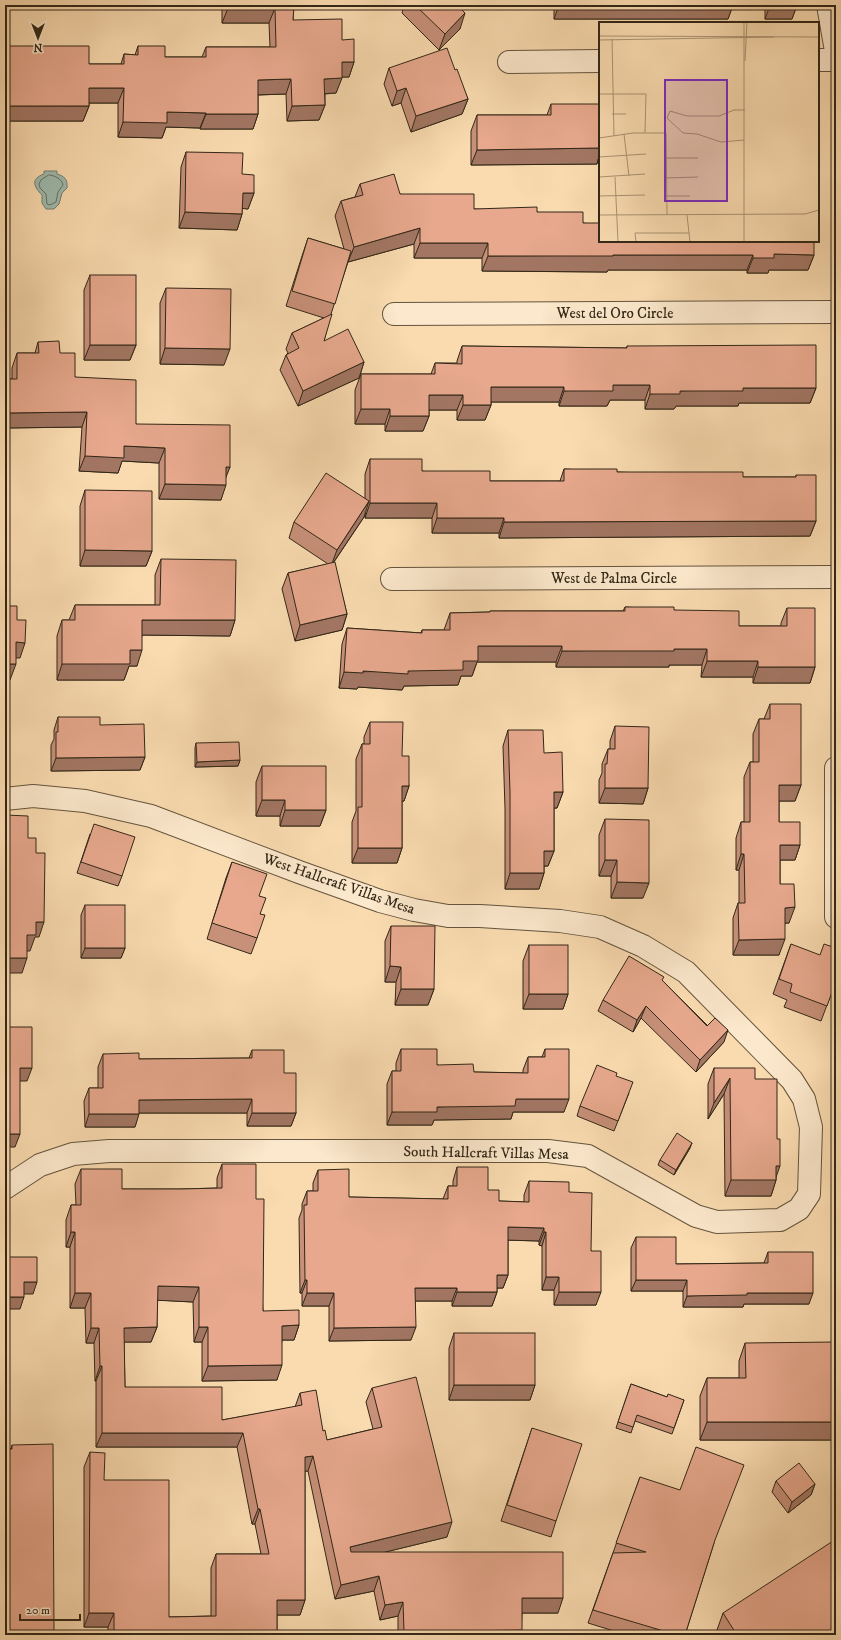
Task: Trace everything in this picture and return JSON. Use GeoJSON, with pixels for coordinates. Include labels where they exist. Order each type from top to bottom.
{"type":"FeatureCollection","features":[{"type":"Feature","properties":{"kind":"street"},"geometry":{"type":"LineString","coordinates":[[828,5],[836,51]]}},
{"type":"Feature","properties":{"kind":"street"},"geometry":{"type":"LineString","coordinates":[[819,60],[836,60]]}},
{"type":"Feature","properties":{"kind":"street"},"geometry":{"type":"LineString","coordinates":[[509,62],[599,61]]}},
{"type":"Feature","properties":{"kind":"street","name":"West del Oro Circle"},"geometry":{"type":"LineString","coordinates":[[394,314],[836,312]]}},
{"type":"Feature","properties":{"kind":"street","name":"West de Palma Circle"},"geometry":{"type":"LineString","coordinates":[[392,579],[836,577]]}},
{"type":"Feature","properties":{"kind":"street"},"geometry":{"type":"LineString","coordinates":[[835,917],[836,768]]}},
{"type":"Feature","properties":{"kind":"street","name":"West Hallcraft Villas Mesa"},"geometry":{"type":"LineString","coordinates":[[5,799],[33,796],[85,801],[151,816],[299,872],[387,903],[414,910],[448,916],[480,916],[560,921],[600,927],[644,946],[672,963]]}},
{"type":"Feature","properties":{"kind":"street","name":"South Hallcraft Villas Mesa"},"geometry":{"type":"LineString","coordinates":[[5,1188],[40,1165],[73,1154],[109,1151],[548,1151],[588,1156],[696,1216],[717,1222],[780,1220],[799,1208],[809,1194],[811,1127],[804,1099],[792,1080],[783,1070],[686,972],[672,963]]}},
{"type":"Feature","properties":{"kind":"water"},"geometry":{"type":"Polygon","coordinates":[[[44,171],[57,171],[57,174],[64,177],[67,182],[67,188],[62,193],[59,204],[54,209],[46,209],[42,203],[42,195],[35,186],[35,181],[44,174],[44,171]]]}},
{"type":"Feature","properties":{"kind":"building"},"geometry":{"type":"Polygon","coordinates":[[[228,5],[294,5],[293,20],[342,19],[342,40],[354,39],[354,62],[342,62],[342,78],[324,79],[325,105],[292,106],[291,79],[258,80],[258,114],[167,112],[167,123],[123,122],[124,88],[89,88],[89,106],[5,106],[5,46],[89,46],[89,64],[124,64],[124,54],[138,55],[138,46],[165,46],[165,57],[206,57],[206,47],[276,47],[275,8],[228,8],[228,5]]]}},
{"type":"Feature","properties":{"kind":"building"},"geometry":{"type":"Polygon","coordinates":[[[415,5],[457,5],[465,13],[445,34],[415,5]]]}},
{"type":"Feature","properties":{"kind":"building"},"geometry":{"type":"Polygon","coordinates":[[[447,48],[455,70],[457,69],[468,99],[416,116],[406,88],[397,91],[389,68],[447,48]]]}},
{"type":"Feature","properties":{"kind":"building"},"geometry":{"type":"Polygon","coordinates":[[[551,104],[599,104],[599,148],[477,150],[477,115],[551,115],[551,104]]]}},
{"type":"Feature","properties":{"kind":"building"},"geometry":{"type":"Polygon","coordinates":[[[186,152],[243,153],[242,174],[254,175],[254,193],[243,193],[242,214],[185,212],[186,152]]]}},
{"type":"Feature","properties":{"kind":"building"},"geometry":{"type":"Polygon","coordinates":[[[5,157],[8,157],[8,223],[5,223],[5,157]]]}},
{"type":"Feature","properties":{"kind":"building"},"geometry":{"type":"Polygon","coordinates":[[[394,174],[400,194],[474,194],[474,209],[537,207],[537,212],[583,212],[583,223],[599,223],[599,242],[814,242],[814,255],[774,254],[774,258],[753,258],[753,255],[488,256],[488,243],[420,243],[420,228],[354,247],[341,201],[363,195],[360,184],[394,174]]]}},
{"type":"Feature","properties":{"kind":"building"},"geometry":{"type":"Polygon","coordinates":[[[308,238],[351,251],[335,304],[292,291],[308,238]]]}},
{"type":"Feature","properties":{"kind":"building"},"geometry":{"type":"Polygon","coordinates":[[[6,270],[7,345],[5,345],[6,270]]]}},
{"type":"Feature","properties":{"kind":"building"},"geometry":{"type":"Polygon","coordinates":[[[90,275],[136,275],[136,345],[90,345],[90,275]]]}},
{"type":"Feature","properties":{"kind":"building"},"geometry":{"type":"Polygon","coordinates":[[[166,288],[231,289],[230,349],[165,348],[166,288]]]}},
{"type":"Feature","properties":{"kind":"building"},"geometry":{"type":"Polygon","coordinates":[[[332,314],[324,341],[348,329],[364,362],[303,391],[286,355],[299,348],[292,333],[332,314]]]}},
{"type":"Feature","properties":{"kind":"building"},"geometry":{"type":"Polygon","coordinates":[[[59,341],[60,353],[75,353],[75,377],[136,380],[136,424],[230,425],[230,467],[226,467],[226,485],[165,484],[165,448],[124,446],[124,458],[85,456],[87,412],[6,413],[5,446],[5,379],[17,379],[17,353],[39,353],[38,342],[59,341]]]}},
{"type":"Feature","properties":{"kind":"building"},"geometry":{"type":"Polygon","coordinates":[[[816,345],[816,388],[743,388],[743,391],[680,391],[680,394],[650,394],[650,385],[613,385],[613,391],[564,391],[564,387],[491,387],[491,405],[463,405],[463,395],[429,395],[429,416],[390,416],[390,409],[361,409],[361,374],[435,374],[435,363],[462,364],[462,346],[627,348],[627,346],[816,345]]]}},
{"type":"Feature","properties":{"kind":"building"},"geometry":{"type":"Polygon","coordinates":[[[370,459],[422,459],[422,471],[490,471],[490,481],[564,481],[564,469],[617,469],[617,472],[743,472],[743,477],[796,477],[796,475],[816,475],[816,521],[504,522],[504,518],[437,518],[437,503],[370,503],[370,459]]]}},
{"type":"Feature","properties":{"kind":"building"},"geometry":{"type":"Polygon","coordinates":[[[326,473],[369,501],[337,550],[294,522],[326,473]]]}},
{"type":"Feature","properties":{"kind":"building"},"geometry":{"type":"Polygon","coordinates":[[[85,490],[152,491],[152,551],[85,550],[85,490]]]}},
{"type":"Feature","properties":{"kind":"building"},"geometry":{"type":"Polygon","coordinates":[[[6,507],[7,535],[5,535],[6,507]]]}},
{"type":"Feature","properties":{"kind":"building"},"geometry":{"type":"Polygon","coordinates":[[[161,559],[236,560],[235,620],[142,620],[142,650],[130,650],[130,664],[62,664],[62,620],[75,620],[75,605],[160,605],[161,559]]]}},
{"type":"Feature","properties":{"kind":"building"},"geometry":{"type":"Polygon","coordinates":[[[335,562],[347,614],[300,625],[288,573],[335,562]]]}},
{"type":"Feature","properties":{"kind":"building"},"geometry":{"type":"Polygon","coordinates":[[[5,606],[17,606],[17,620],[26,620],[25,643],[16,642],[16,664],[5,664],[5,606]]]}},
{"type":"Feature","properties":{"kind":"building"},"geometry":{"type":"Polygon","coordinates":[[[625,607],[674,607],[674,610],[739,611],[739,626],[787,626],[787,608],[815,608],[815,667],[758,667],[758,661],[707,661],[707,649],[674,649],[674,651],[562,651],[562,646],[478,646],[478,661],[463,661],[463,670],[408,671],[408,674],[363,671],[363,673],[344,672],[347,628],[422,633],[422,630],[450,630],[450,613],[490,611],[625,611],[625,607]]]}},
{"type":"Feature","properties":{"kind":"building"},"geometry":{"type":"Polygon","coordinates":[[[770,704],[801,704],[801,785],[779,785],[779,822],[800,822],[800,845],[780,845],[780,884],[794,884],[795,907],[785,908],[785,939],[739,940],[738,903],[745,903],[744,854],[741,854],[741,822],[750,822],[750,762],[759,762],[759,719],[770,719],[770,704]]]}},
{"type":"Feature","properties":{"kind":"building"},"geometry":{"type":"Polygon","coordinates":[[[58,717],[100,717],[100,725],[144,724],[145,757],[56,758],[56,732],[58,732],[58,717]]]}},
{"type":"Feature","properties":{"kind":"building"},"geometry":{"type":"Polygon","coordinates":[[[5,721],[8,721],[8,744],[5,744],[5,721]]]}},
{"type":"Feature","properties":{"kind":"building"},"geometry":{"type":"Polygon","coordinates":[[[370,722],[403,722],[402,756],[409,756],[409,786],[402,786],[402,848],[358,848],[358,807],[362,807],[362,744],[370,744],[370,722]]]}},
{"type":"Feature","properties":{"kind":"building"},"geometry":{"type":"Polygon","coordinates":[[[615,726],[649,727],[648,788],[605,788],[605,764],[607,764],[608,749],[615,749],[615,726]]]}},
{"type":"Feature","properties":{"kind":"building"},"geometry":{"type":"Polygon","coordinates":[[[508,730],[543,730],[544,753],[562,752],[563,792],[554,792],[554,851],[544,851],[544,873],[510,873],[508,730]]]}},
{"type":"Feature","properties":{"kind":"building"},"geometry":{"type":"Polygon","coordinates":[[[239,742],[240,760],[197,762],[196,743],[239,742]]]}},
{"type":"Feature","properties":{"kind":"building"},"geometry":{"type":"Polygon","coordinates":[[[262,766],[326,766],[326,810],[285,810],[285,800],[262,800],[262,766]]]}},
{"type":"Feature","properties":{"kind":"building"},"geometry":{"type":"Polygon","coordinates":[[[5,815],[28,816],[28,838],[36,838],[36,853],[45,853],[44,922],[36,922],[36,935],[27,935],[27,958],[5,958],[5,815]]]}},
{"type":"Feature","properties":{"kind":"building"},"geometry":{"type":"Polygon","coordinates":[[[605,819],[649,820],[649,883],[617,882],[617,860],[605,860],[605,819]]]}},
{"type":"Feature","properties":{"kind":"building"},"geometry":{"type":"Polygon","coordinates":[[[94,824],[135,837],[122,876],[81,862],[94,824]]]}},
{"type":"Feature","properties":{"kind":"building"},"geometry":{"type":"Polygon","coordinates":[[[232,862],[267,874],[259,896],[266,898],[260,914],[265,915],[257,938],[212,923],[232,862]]]}},
{"type":"Feature","properties":{"kind":"building"},"geometry":{"type":"Polygon","coordinates":[[[85,905],[125,905],[125,948],[85,948],[85,905]]]}},
{"type":"Feature","properties":{"kind":"building"},"geometry":{"type":"Polygon","coordinates":[[[391,926],[435,926],[434,989],[401,989],[401,967],[390,966],[391,926]]]}},
{"type":"Feature","properties":{"kind":"building"},"geometry":{"type":"Polygon","coordinates":[[[791,944],[820,955],[824,944],[836,948],[836,981],[827,1006],[790,992],[792,984],[779,979],[791,944]]]}},
{"type":"Feature","properties":{"kind":"building"},"geometry":{"type":"Polygon","coordinates":[[[529,945],[568,945],[568,994],[529,994],[529,945]]]}},
{"type":"Feature","properties":{"kind":"building"},"geometry":{"type":"Polygon","coordinates":[[[629,956],[664,977],[662,980],[707,1026],[715,1018],[728,1030],[700,1060],[646,1006],[637,1020],[603,1000],[629,956]]]}},
{"type":"Feature","properties":{"kind":"building"},"geometry":{"type":"Polygon","coordinates":[[[5,1027],[32,1027],[32,1068],[20,1068],[20,1134],[5,1134],[5,1027]]]}},
{"type":"Feature","properties":{"kind":"building"},"geometry":{"type":"Polygon","coordinates":[[[401,1049],[437,1049],[437,1065],[473,1064],[474,1072],[528,1073],[528,1057],[545,1057],[545,1049],[569,1049],[569,1099],[516,1099],[515,1106],[437,1107],[437,1112],[392,1112],[392,1071],[401,1071],[401,1049]]]}},
{"type":"Feature","properties":{"kind":"building"},"geometry":{"type":"Polygon","coordinates":[[[252,1050],[284,1050],[284,1073],[296,1073],[296,1113],[252,1113],[252,1099],[139,1100],[139,1114],[89,1114],[89,1088],[103,1088],[103,1054],[139,1053],[139,1059],[252,1058],[252,1050]]]}},
{"type":"Feature","properties":{"kind":"building"},"geometry":{"type":"Polygon","coordinates":[[[597,1065],[617,1073],[616,1076],[633,1082],[618,1121],[580,1106],[597,1065]]]}},
{"type":"Feature","properties":{"kind":"building"},"geometry":{"type":"Polygon","coordinates":[[[714,1068],[755,1068],[755,1079],[777,1079],[777,1139],[780,1139],[780,1166],[776,1166],[776,1180],[731,1180],[730,1078],[714,1103],[714,1068]]]}},
{"type":"Feature","properties":{"kind":"building"},"geometry":{"type":"Polygon","coordinates":[[[677,1133],[692,1143],[676,1170],[660,1160],[677,1133]]]}},
{"type":"Feature","properties":{"kind":"building"},"geometry":{"type":"Polygon","coordinates":[[[222,1164],[256,1164],[256,1199],[264,1199],[263,1311],[299,1310],[299,1325],[282,1326],[282,1365],[208,1366],[208,1327],[199,1327],[199,1287],[158,1286],[157,1327],[124,1328],[125,1387],[222,1387],[222,1420],[302,1405],[300,1393],[316,1390],[323,1431],[325,1430],[327,1440],[382,1427],[372,1388],[416,1377],[452,1522],[350,1547],[351,1552],[563,1552],[563,1598],[522,1598],[522,1630],[404,1632],[403,1602],[385,1605],[379,1576],[341,1585],[313,1456],[305,1457],[305,1600],[277,1600],[277,1633],[114,1634],[114,1613],[89,1613],[90,1452],[105,1453],[104,1480],[169,1480],[169,1617],[216,1616],[216,1554],[269,1554],[260,1509],[258,1509],[243,1433],[102,1433],[102,1366],[100,1366],[99,1328],[91,1328],[91,1293],[75,1293],[75,1232],[71,1232],[71,1205],[81,1205],[81,1169],[122,1169],[122,1189],[222,1188],[222,1164]]]}},
{"type":"Feature","properties":{"kind":"building"},"geometry":{"type":"Polygon","coordinates":[[[457,1167],[488,1167],[488,1190],[499,1190],[499,1201],[529,1202],[529,1181],[569,1182],[569,1192],[592,1193],[591,1251],[601,1251],[601,1292],[559,1292],[559,1277],[546,1277],[546,1232],[544,1232],[544,1228],[508,1227],[508,1275],[497,1275],[497,1292],[457,1292],[457,1288],[415,1288],[416,1327],[334,1328],[334,1293],[307,1293],[307,1280],[305,1280],[304,1205],[307,1205],[307,1191],[318,1191],[318,1170],[349,1169],[349,1197],[448,1199],[448,1186],[457,1186],[457,1167]]]}},
{"type":"Feature","properties":{"kind":"building"},"geometry":{"type":"Polygon","coordinates":[[[636,1237],[676,1237],[676,1264],[768,1263],[768,1252],[813,1252],[813,1293],[747,1293],[747,1295],[687,1296],[687,1280],[636,1280],[636,1237]]]}},
{"type":"Feature","properties":{"kind":"building"},"geometry":{"type":"Polygon","coordinates":[[[5,1257],[37,1257],[37,1282],[24,1282],[24,1297],[5,1297],[5,1257]]]}},
{"type":"Feature","properties":{"kind":"building"},"geometry":{"type":"Polygon","coordinates":[[[454,1333],[535,1333],[535,1385],[454,1385],[454,1333]]]}},
{"type":"Feature","properties":{"kind":"building"},"geometry":{"type":"Polygon","coordinates":[[[836,1342],[836,1422],[707,1422],[707,1378],[746,1378],[745,1343],[836,1342]]]}},
{"type":"Feature","properties":{"kind":"building"},"geometry":{"type":"Polygon","coordinates":[[[631,1384],[667,1397],[668,1394],[684,1400],[674,1428],[637,1415],[633,1427],[618,1422],[631,1384]]]}},
{"type":"Feature","properties":{"kind":"building"},"geometry":{"type":"Polygon","coordinates":[[[532,1428],[582,1444],[556,1521],[507,1505],[532,1428]]]}},
{"type":"Feature","properties":{"kind":"building"},"geometry":{"type":"Polygon","coordinates":[[[53,1444],[54,1635],[5,1635],[5,1598],[8,1598],[7,1449],[12,1449],[12,1445],[53,1444]]]}},
{"type":"Feature","properties":{"kind":"building"},"geometry":{"type":"Polygon","coordinates":[[[696,1447],[744,1465],[715,1540],[685,1635],[677,1635],[593,1610],[613,1553],[646,1552],[616,1543],[640,1477],[680,1490],[696,1447]]]}},
{"type":"Feature","properties":{"kind":"building"},"geometry":{"type":"Polygon","coordinates":[[[799,1463],[815,1484],[792,1502],[776,1481],[799,1463]]]}},
{"type":"Feature","properties":{"kind":"building"},"geometry":{"type":"Polygon","coordinates":[[[836,1539],[836,1635],[737,1635],[723,1613],[836,1539]]]}}]}
